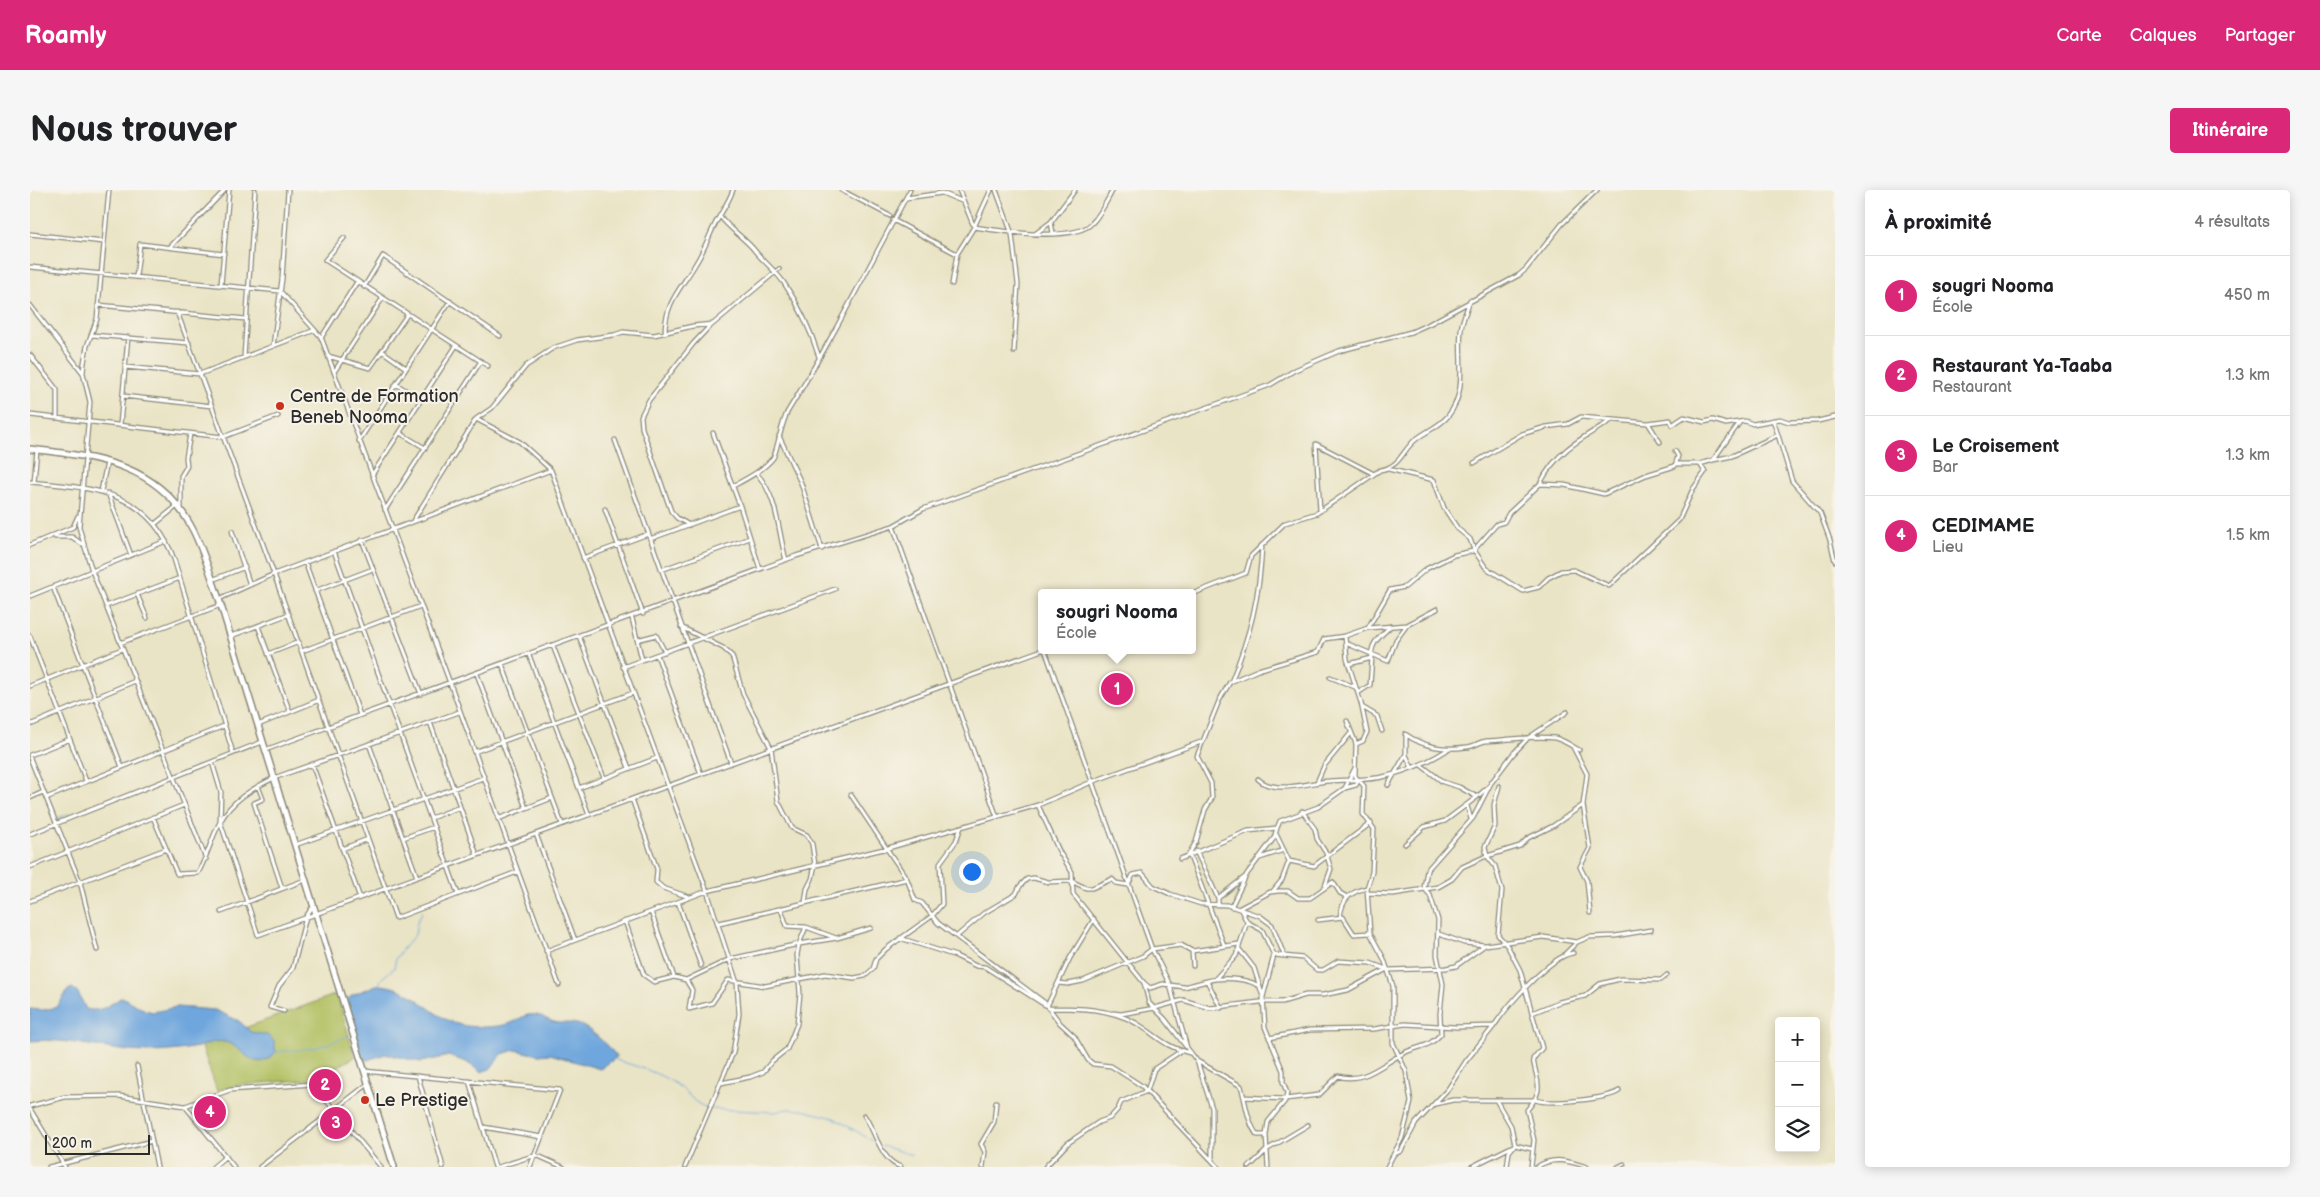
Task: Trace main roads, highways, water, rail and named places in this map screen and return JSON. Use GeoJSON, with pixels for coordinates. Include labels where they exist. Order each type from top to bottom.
{"type":"FeatureCollection","features":[{"type":"Feature","properties":{"kind":"water"},"geometry":{"type":"Polygon","coordinates":[[[376,985],[389,986],[401,990],[449,1021],[461,1025],[493,1027],[532,1015],[557,1023],[577,1024],[593,1033],[617,1057],[600,1069],[550,1054],[539,1055],[515,1050],[502,1054],[490,1069],[481,1072],[466,1062],[449,1056],[421,1062],[386,1054],[361,1062],[344,1003],[352,995],[376,985]]]}},
{"type":"Feature","properties":{"kind":"water"},"geometry":{"type":"Polygon","coordinates":[[[72,988],[77,991],[86,1009],[92,1010],[106,1007],[122,997],[145,1010],[153,1012],[177,1007],[215,1010],[239,1021],[251,1032],[267,1035],[274,1041],[276,1052],[261,1062],[248,1058],[237,1048],[224,1042],[214,1042],[186,1049],[148,1052],[118,1050],[60,1041],[30,1041],[30,1009],[43,1010],[57,1007],[68,990],[72,988]]]}},
{"type":"Feature","properties":{"kind":"waterway"},"geometry":{"type":"LineString","coordinates":[[58,818],[69,814]]}},
{"type":"Feature","properties":{"kind":"waterway"},"geometry":{"type":"LineString","coordinates":[[379,985],[381,979],[394,968],[396,958],[415,935],[417,922],[422,912]]}},
{"type":"Feature","properties":{"kind":"waterway"},"geometry":{"type":"LineString","coordinates":[[275,1052],[314,1048],[350,1035]]}},
{"type":"Feature","properties":{"kind":"waterway"},"geometry":{"type":"LineString","coordinates":[[616,1060],[663,1077],[681,1088],[699,1104],[708,1108]]}},
{"type":"Feature","properties":{"kind":"waterway"},"geometry":{"type":"LineString","coordinates":[[711,1109],[775,1112],[787,1109],[802,1110],[834,1118],[876,1143]]}},
{"type":"Feature","properties":{"kind":"waterway"},"geometry":{"type":"LineString","coordinates":[[882,1146],[912,1155]]}},
{"type":"Feature","properties":{"kind":"place","name":"Centre de Formation Beneb Nooma"},"geometry":{"type":"Point","coordinates":[280,406]}},
{"type":"Feature","properties":{"kind":"place","name":"sougri Nooma"},"geometry":{"type":"Point","coordinates":[1117,689]}},
{"type":"Feature","properties":{"kind":"place","name":"Restaurant Ya-Taaba"},"geometry":{"type":"Point","coordinates":[325,1085]}},
{"type":"Feature","properties":{"kind":"place","name":"Le Prestige"},"geometry":{"type":"Point","coordinates":[365,1100]}},
{"type":"Feature","properties":{"kind":"place","name":"CEDIMAME"},"geometry":{"type":"Point","coordinates":[210,1112]}},
{"type":"Feature","properties":{"kind":"place","name":"Le Croisement"},"geometry":{"type":"Point","coordinates":[336,1123]}}]}
